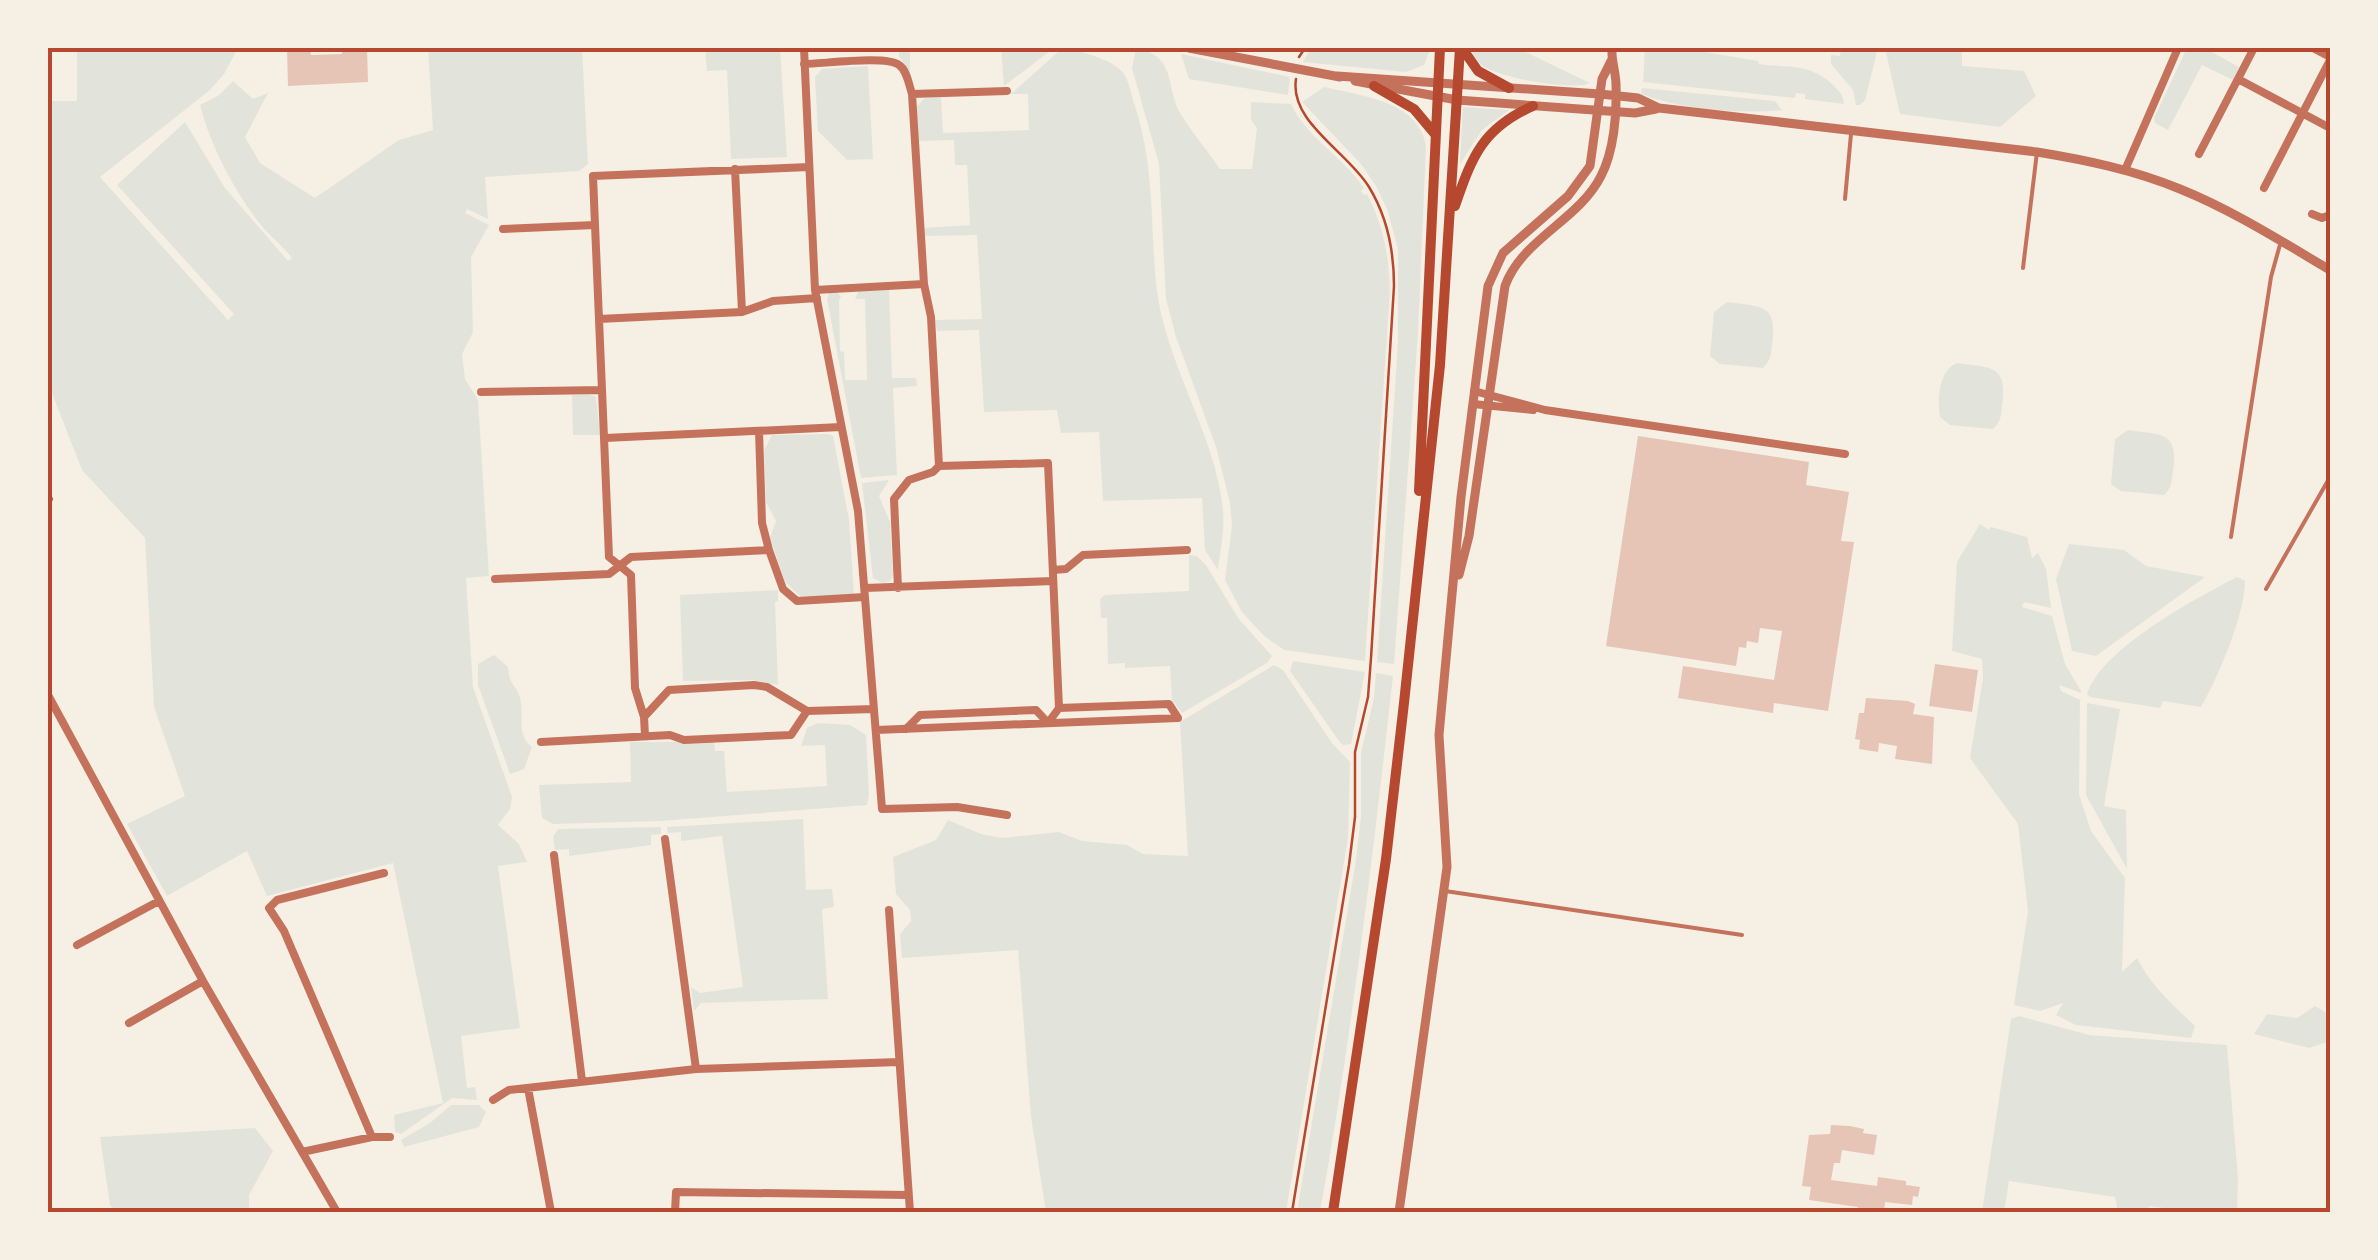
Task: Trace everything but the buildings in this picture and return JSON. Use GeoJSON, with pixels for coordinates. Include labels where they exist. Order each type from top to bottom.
{"type":"FeatureCollection","features":[{"type":"Feature","properties":{"kind":"main road"},"geometry":{"type":"LineString","coordinates":[[1416,564],[1440,48]]}},
{"type":"Feature","properties":{"kind":"main road"},"geometry":{"type":"LineString","coordinates":[[1333,1212],[1386,859],[1440,364],[1461,48]]}},
{"type":"Feature","properties":{"kind":"main road"},"geometry":{"type":"LineString","coordinates":[[1461,48],[1478,71],[1509,88]]}},
{"type":"Feature","properties":{"kind":"main road"},"geometry":{"type":"LineString","coordinates":[[1374,86],[1414,109],[1435,135]]}},
{"type":"Feature","properties":{"kind":"main road"},"geometry":{"type":"LineString","coordinates":[[1452,216],[1465,176],[1482,143],[1502,122],[1533,106]]}},
{"type":"Feature","properties":{"kind":"street"},"geometry":{"type":"LineString","coordinates":[[804,48],[816,294],[858,511],[882,809],[957,807],[1006,815]]}},
{"type":"Feature","properties":{"kind":"street"},"geometry":{"type":"LineString","coordinates":[[1188,48],[1232,52],[1297,70],[1337,76],[1600,94],[1638,98],[1659,108]]}},
{"type":"Feature","properties":{"kind":"street"},"geometry":{"type":"LineString","coordinates":[[1453,598],[1469,536],[1508,276],[1596,186],[1606,163],[1616,96],[1612,48]]}},
{"type":"Feature","properties":{"kind":"street"},"geometry":{"type":"LineString","coordinates":[[2124,170],[2178,48]]}},
{"type":"Feature","properties":{"kind":"street"},"geometry":{"type":"LineString","coordinates":[[2199,154],[2254,48]]}},
{"type":"Feature","properties":{"kind":"street"},"geometry":{"type":"LineString","coordinates":[[2264,188],[2330,58],[2313,48]]}},
{"type":"Feature","properties":{"kind":"street"},"geometry":{"type":"LineString","coordinates":[[1399,1212],[1444,890],[1447,845],[1439,735],[1457,534],[1488,286],[1493,269],[1510,244],[1568,196],[1586,175],[1594,156],[1602,79],[1611,61]]}},
{"type":"Feature","properties":{"kind":"street"},"geometry":{"type":"LineString","coordinates":[[804,64],[892,62],[904,70],[912,94],[939,466]]}},
{"type":"Feature","properties":{"kind":"street"},"geometry":{"type":"LineString","coordinates":[[1337,76],[1457,100],[1636,113],[1659,108],[2037,152],[2124,170],[2206,201],[2330,270]]}},
{"type":"Feature","properties":{"kind":"street"},"geometry":{"type":"LineString","coordinates":[[2238,79],[2330,128]]}},
{"type":"Feature","properties":{"kind":"street"},"geometry":{"type":"LineString","coordinates":[[912,94],[1007,91]]}},
{"type":"Feature","properties":{"kind":"street"},"geometry":{"type":"LineString","coordinates":[[644,736],[644,717],[635,688],[631,574],[609,557],[592,176],[809,167]]}},
{"type":"Feature","properties":{"kind":"street"},"geometry":{"type":"LineString","coordinates":[[735,170],[742,312]]}},
{"type":"Feature","properties":{"kind":"street"},"geometry":{"type":"LineString","coordinates":[[2312,214],[2322,218],[2330,215]]}},
{"type":"Feature","properties":{"kind":"street"},"geometry":{"type":"LineString","coordinates":[[502,229],[594,225]]}},
{"type":"Feature","properties":{"kind":"street"},"geometry":{"type":"LineString","coordinates":[[598,319],[742,312],[773,301],[816,294],[924,284]]}},
{"type":"Feature","properties":{"kind":"street"},"geometry":{"type":"LineString","coordinates":[[481,392],[602,390]]}},
{"type":"Feature","properties":{"kind":"street"},"geometry":{"type":"LineString","coordinates":[[1474,391],[1545,410]]}},
{"type":"Feature","properties":{"kind":"street"},"geometry":{"type":"LineString","coordinates":[[1472,404],[1545,410],[1844,454]]}},
{"type":"Feature","properties":{"kind":"street"},"geometry":{"type":"LineString","coordinates":[[605,438],[841,427]]}},
{"type":"Feature","properties":{"kind":"street"},"geometry":{"type":"LineString","coordinates":[[759,431],[762,523],[783,589],[796,602],[898,588],[1053,581]]}},
{"type":"Feature","properties":{"kind":"street"},"geometry":{"type":"LineString","coordinates":[[898,588],[894,499],[908,480],[939,466],[1048,463],[1059,708],[1048,723]]}},
{"type":"Feature","properties":{"kind":"street"},"geometry":{"type":"LineString","coordinates":[[494,580],[609,574],[630,558],[769,550]]}},
{"type":"Feature","properties":{"kind":"street"},"geometry":{"type":"LineString","coordinates":[[1053,570],[1066,569],[1083,555],[1186,550]]}},
{"type":"Feature","properties":{"kind":"street"},"geometry":{"type":"LineString","coordinates":[[644,717],[670,690],[754,685],[767,688],[807,711],[874,709]]}},
{"type":"Feature","properties":{"kind":"street"},"geometry":{"type":"LineString","coordinates":[[48,695],[204,982],[337,1212]]}},
{"type":"Feature","properties":{"kind":"street"},"geometry":{"type":"LineString","coordinates":[[876,730],[1178,718],[1169,704],[1059,708]]}},
{"type":"Feature","properties":{"kind":"street"},"geometry":{"type":"LineString","coordinates":[[542,742],[792,734],[807,711]]}},
{"type":"Feature","properties":{"kind":"street"},"geometry":{"type":"LineString","coordinates":[[665,839],[696,1068]]}},
{"type":"Feature","properties":{"kind":"street"},"geometry":{"type":"LineString","coordinates":[[554,855],[582,1081]]}},
{"type":"Feature","properties":{"kind":"street"},"geometry":{"type":"LineString","coordinates":[[372,1137],[284,931],[269,908],[277,900],[384,873]]}},
{"type":"Feature","properties":{"kind":"street"},"geometry":{"type":"LineString","coordinates":[[77,945],[159,901]]}},
{"type":"Feature","properties":{"kind":"street"},"geometry":{"type":"LineString","coordinates":[[889,910],[910,1212]]}},
{"type":"Feature","properties":{"kind":"street"},"geometry":{"type":"LineString","coordinates":[[129,1023],[204,982]]}},
{"type":"Feature","properties":{"kind":"street"},"geometry":{"type":"LineString","coordinates":[[493,1100],[509,1090],[696,1068],[899,1062]]}},
{"type":"Feature","properties":{"kind":"street"},"geometry":{"type":"LineString","coordinates":[[528,1088],[552,1212]]}},
{"type":"Feature","properties":{"kind":"street"},"geometry":{"type":"LineString","coordinates":[[302,1152],[372,1137],[390,1137]]}},
{"type":"Feature","properties":{"kind":"street"},"geometry":{"type":"LineString","coordinates":[[676,1212],[676,1192],[908,1195]]}},
{"type":"Feature","properties":{"kind":"lane"},"geometry":{"type":"LineString","coordinates":[[1845,199],[1851,130]]}},
{"type":"Feature","properties":{"kind":"lane"},"geometry":{"type":"LineString","coordinates":[[2023,268],[2037,152]]}},
{"type":"Feature","properties":{"kind":"lane"},"geometry":{"type":"LineString","coordinates":[[2231,537],[2271,277],[2281,241]]}},
{"type":"Feature","properties":{"kind":"lane"},"geometry":{"type":"LineString","coordinates":[[2266,589],[2330,477]]}},
{"type":"Feature","properties":{"kind":"lane"},"geometry":{"type":"LineString","coordinates":[[1444,890],[1742,935]]}},
{"type":"Feature","properties":{"kind":"path"},"geometry":{"type":"LineString","coordinates":[[1292,1212],[1353,836],[1355,752],[1368,698],[1371,658],[1394,286],[1392,250],[1381,212],[1356,168],[1299,109],[1294,95],[1300,53],[1306,48]]}},
{"type":"Feature","properties":{"kind":"shaded area"},"geometry":{"type":"Polygon","coordinates":[[[77,48],[238,48],[210,90],[100,177],[228,320],[234,314],[117,185],[185,122],[225,188],[288,261],[292,258],[241,197],[217,152],[200,105],[218,96],[233,81],[253,99],[268,93],[245,137],[260,163],[315,198],[399,140],[433,130],[428,48],[582,48],[588,164],[579,171],[485,177],[488,219],[467,209],[465,213],[489,225],[471,257],[473,332],[462,354],[465,379],[478,400],[489,576],[466,578],[473,687],[512,797],[510,809],[498,825],[519,844],[527,862],[498,866],[520,1028],[461,1036],[467,1088],[475,1087],[477,1100],[452,1098],[401,1134],[395,1132],[394,1115],[443,1103],[393,863],[267,896],[247,851],[167,896],[127,824],[185,796],[154,707],[145,538],[82,470],[48,383],[48,101],[77,101],[77,48]]]}},
{"type":"Feature","properties":{"kind":"shaded area"},"geometry":{"type":"Polygon","coordinates":[[[705,48],[780,48],[787,157],[731,159],[727,70],[707,71],[705,48]]]}},
{"type":"Feature","properties":{"kind":"shaded area"},"geometry":{"type":"Polygon","coordinates":[[[899,48],[1054,48],[1004,86],[1001,49],[910,52],[910,73],[899,56],[899,48]]]}},
{"type":"Feature","properties":{"kind":"shaded area"},"geometry":{"type":"Polygon","coordinates":[[[1069,48],[1113,64],[1124,74],[1141,126],[1149,171],[1161,312],[1218,481],[1223,533],[1218,570],[1205,550],[1202,498],[1103,501],[1099,432],[1061,433],[1057,410],[984,412],[979,330],[937,331],[935,320],[982,319],[977,235],[924,236],[924,228],[970,225],[967,165],[955,165],[954,140],[919,141],[917,106],[925,98],[941,97],[943,133],[1029,130],[1028,94],[1011,94],[1059,51],[1069,48]]]}},
{"type":"Feature","properties":{"kind":"shaded area"},"geometry":{"type":"Polygon","coordinates":[[[1136,48],[1150,52],[1165,66],[1182,116],[1220,169],[1252,169],[1257,128],[1251,120],[1251,102],[1291,104],[1306,127],[1364,188],[1361,191],[1367,194],[1377,217],[1387,253],[1390,290],[1365,661],[1284,650],[1264,636],[1242,612],[1225,580],[1232,526],[1230,503],[1216,447],[1166,299],[1159,164],[1132,68],[1136,48]]]}},
{"type":"Feature","properties":{"kind":"shaded area"},"geometry":{"type":"Polygon","coordinates":[[[1431,48],[1424,65],[1406,72],[1303,62],[1309,51],[1431,48]]]}},
{"type":"Feature","properties":{"kind":"shaded area"},"geometry":{"type":"Polygon","coordinates":[[[1470,48],[1517,48],[1590,83],[1553,84],[1506,75],[1482,65],[1470,48]]]}},
{"type":"Feature","properties":{"kind":"shaded area"},"geometry":{"type":"Polygon","coordinates":[[[1645,48],[1681,48],[1805,69],[1832,84],[1844,104],[1805,99],[1805,94],[1796,93],[1795,98],[1643,82],[1645,48]]]}},
{"type":"Feature","properties":{"kind":"shaded area"},"geometry":{"type":"Polygon","coordinates":[[[1841,48],[1878,48],[1865,100],[1860,105],[1856,105],[1853,90],[1831,64],[1831,55],[1840,56],[1841,48]]]}},
{"type":"Feature","properties":{"kind":"shaded area"},"geometry":{"type":"Polygon","coordinates":[[[1885,48],[1962,48],[1962,66],[2024,71],[2036,96],[2000,127],[1900,114],[1885,48]]]}},
{"type":"Feature","properties":{"kind":"shaded area"},"geometry":{"type":"Polygon","coordinates":[[[2187,48],[2211,48],[2210,51],[2239,67],[2233,80],[2202,65],[2168,130],[2155,123],[2154,118],[2187,48]]]}},
{"type":"Feature","properties":{"kind":"shaded area"},"geometry":{"type":"Polygon","coordinates":[[[1181,54],[1290,77],[1288,95],[1189,79],[1181,54]]]}},
{"type":"Feature","properties":{"kind":"shaded area"},"geometry":{"type":"Polygon","coordinates":[[[868,66],[873,159],[847,160],[818,131],[815,77],[822,69],[868,66]]]}},
{"type":"Feature","properties":{"kind":"shaded area"},"geometry":{"type":"Polygon","coordinates":[[[1324,87],[1401,110],[1413,119],[1426,147],[1418,333],[1394,664],[1377,662],[1398,342],[1398,249],[1376,186],[1361,164],[1302,102],[1324,87]]]}},
{"type":"Feature","properties":{"kind":"shaded area"},"geometry":{"type":"Polygon","coordinates":[[[1642,88],[1775,101],[1782,110],[1693,107],[1641,94],[1642,88]]]}},
{"type":"Feature","properties":{"kind":"shaded area"},"geometry":{"type":"Polygon","coordinates":[[[1463,107],[1509,110],[1482,130],[1460,164],[1463,107]]]}},
{"type":"Feature","properties":{"kind":"shaded area"},"geometry":{"type":"Polygon","coordinates":[[[859,290],[889,290],[892,378],[916,378],[917,386],[893,388],[897,475],[861,478],[827,299],[829,293],[837,292],[841,297],[840,351],[844,352],[845,380],[867,380],[865,299],[855,299],[859,290]]]}},
{"type":"Feature","properties":{"kind":"shaded area"},"geometry":{"type":"Polygon","coordinates":[[[1727,302],[1758,307],[1770,314],[1771,352],[1763,368],[1720,364],[1710,356],[1714,312],[1727,302]]]}},
{"type":"Feature","properties":{"kind":"shaded area"},"geometry":{"type":"Polygon","coordinates":[[[1957,363],[1988,368],[1999,375],[2003,392],[2001,413],[1993,429],[1950,425],[1940,417],[1943,378],[1957,363]]]}},
{"type":"Feature","properties":{"kind":"shaded area"},"geometry":{"type":"Polygon","coordinates":[[[572,395],[596,397],[600,435],[573,435],[572,395]]]}},
{"type":"Feature","properties":{"kind":"shaded area"},"geometry":{"type":"Polygon","coordinates":[[[2128,430],[2159,435],[2170,442],[2173,472],[2164,495],[2121,491],[2111,484],[2115,439],[2128,430]]]}},
{"type":"Feature","properties":{"kind":"shaded area"},"geometry":{"type":"Polygon","coordinates":[[[772,435],[833,436],[849,520],[854,595],[801,597],[785,582],[770,538],[776,521],[766,502],[764,450],[772,435]]]}},
{"type":"Feature","properties":{"kind":"shaded area"},"geometry":{"type":"Polygon","coordinates":[[[889,480],[879,496],[890,522],[893,575],[883,583],[873,578],[862,483],[889,480]]]}},
{"type":"Feature","properties":{"kind":"shaded area"},"geometry":{"type":"Polygon","coordinates":[[[1980,524],[1989,530],[1991,527],[2027,537],[2032,558],[2038,553],[2046,569],[2051,608],[2024,602],[2022,607],[2052,616],[2065,664],[2081,691],[2059,685],[2061,691],[2080,700],[2079,794],[2091,831],[2125,878],[2122,972],[2137,958],[2156,986],[2195,1026],[2191,1038],[2076,1025],[2056,1015],[2063,1003],[2040,1011],[2014,1005],[2028,911],[2018,824],[1970,758],[1983,678],[1982,659],[1952,651],[1957,562],[1980,524]]]}},
{"type":"Feature","properties":{"kind":"shaded area"},"geometry":{"type":"Polygon","coordinates":[[[2069,544],[2124,550],[2146,566],[2205,577],[2096,656],[2072,651],[2056,579],[2069,544]]]}},
{"type":"Feature","properties":{"kind":"shaded area"},"geometry":{"type":"Polygon","coordinates":[[[1189,555],[1197,556],[1206,565],[1238,618],[1272,656],[1267,663],[1182,713],[1172,700],[1170,666],[1125,668],[1125,663],[1108,664],[1107,618],[1101,618],[1100,599],[1105,595],[1189,591],[1189,555]]]}},
{"type":"Feature","properties":{"kind":"shaded area"},"geometry":{"type":"Polygon","coordinates":[[[2237,577],[2245,581],[2241,611],[2201,707],[2163,701],[2160,708],[2087,694],[2111,659],[2130,643],[2237,577]]]}},
{"type":"Feature","properties":{"kind":"shaded area"},"geometry":{"type":"Polygon","coordinates":[[[778,590],[778,685],[753,680],[683,681],[680,595],[778,590]]]}},
{"type":"Feature","properties":{"kind":"shaded area"},"geometry":{"type":"Polygon","coordinates":[[[494,655],[508,667],[520,698],[522,730],[532,747],[524,769],[510,774],[478,685],[478,664],[494,655]]]}},
{"type":"Feature","properties":{"kind":"shaded area"},"geometry":{"type":"Polygon","coordinates":[[[1293,661],[1365,672],[1351,744],[1339,741],[1290,671],[1293,661]]]}},
{"type":"Feature","properties":{"kind":"shaded area"},"geometry":{"type":"Polygon","coordinates":[[[1274,665],[1283,670],[1332,743],[1350,762],[1348,838],[1286,1212],[1046,1212],[1031,1117],[1018,950],[902,958],[900,934],[911,921],[910,910],[896,894],[893,857],[936,840],[948,820],[1002,838],[1059,832],[1082,841],[1127,845],[1143,854],[1188,856],[1180,722],[1274,665]]]}},
{"type":"Feature","properties":{"kind":"shaded area"},"geometry":{"type":"Polygon","coordinates":[[[1376,673],[1393,676],[1342,1079],[1320,1212],[1297,1212],[1355,866],[1361,817],[1361,753],[1376,673]]]}},
{"type":"Feature","properties":{"kind":"shaded area"},"geometry":{"type":"Polygon","coordinates":[[[2087,703],[2120,709],[2104,806],[2126,810],[2127,869],[2086,795],[2087,703]]]}},
{"type":"Feature","properties":{"kind":"shaded area"},"geometry":{"type":"Polygon","coordinates":[[[818,723],[850,725],[866,735],[867,805],[660,821],[553,824],[542,818],[539,785],[631,782],[630,742],[714,742],[715,751],[724,751],[727,792],[827,786],[825,745],[801,746],[807,728],[818,723]]]}},
{"type":"Feature","properties":{"kind":"shaded area"},"geometry":{"type":"Polygon","coordinates":[[[803,819],[806,890],[832,889],[834,907],[822,909],[828,999],[701,1003],[694,1011],[691,987],[700,993],[743,987],[722,836],[681,841],[681,832],[668,833],[667,827],[803,819]]]}},
{"type":"Feature","properties":{"kind":"shaded area"},"geometry":{"type":"Polygon","coordinates":[[[661,827],[661,834],[651,835],[651,845],[569,856],[569,849],[555,850],[553,837],[558,829],[661,827]]]}},
{"type":"Feature","properties":{"kind":"shaded area"},"geometry":{"type":"Polygon","coordinates":[[[2315,1006],[2330,1015],[2330,1041],[2309,1048],[2254,1034],[2267,1014],[2297,1018],[2315,1006]]]}},
{"type":"Feature","properties":{"kind":"shaded area"},"geometry":{"type":"Polygon","coordinates":[[[2019,1016],[2089,1035],[2227,1045],[2237,1212],[2192,1212],[2149,1206],[2148,1212],[2118,1212],[2115,1197],[2009,1181],[2004,1212],[1982,1212],[2011,1019],[2019,1016]]]}},
{"type":"Feature","properties":{"kind":"shaded area"},"geometry":{"type":"Polygon","coordinates":[[[451,1105],[479,1105],[486,1112],[479,1127],[404,1147],[401,1140],[451,1105]]]}},
{"type":"Feature","properties":{"kind":"shaded area"},"geometry":{"type":"Polygon","coordinates":[[[255,1128],[273,1151],[249,1195],[249,1212],[115,1212],[110,1205],[100,1137],[255,1128]]]}}]}
